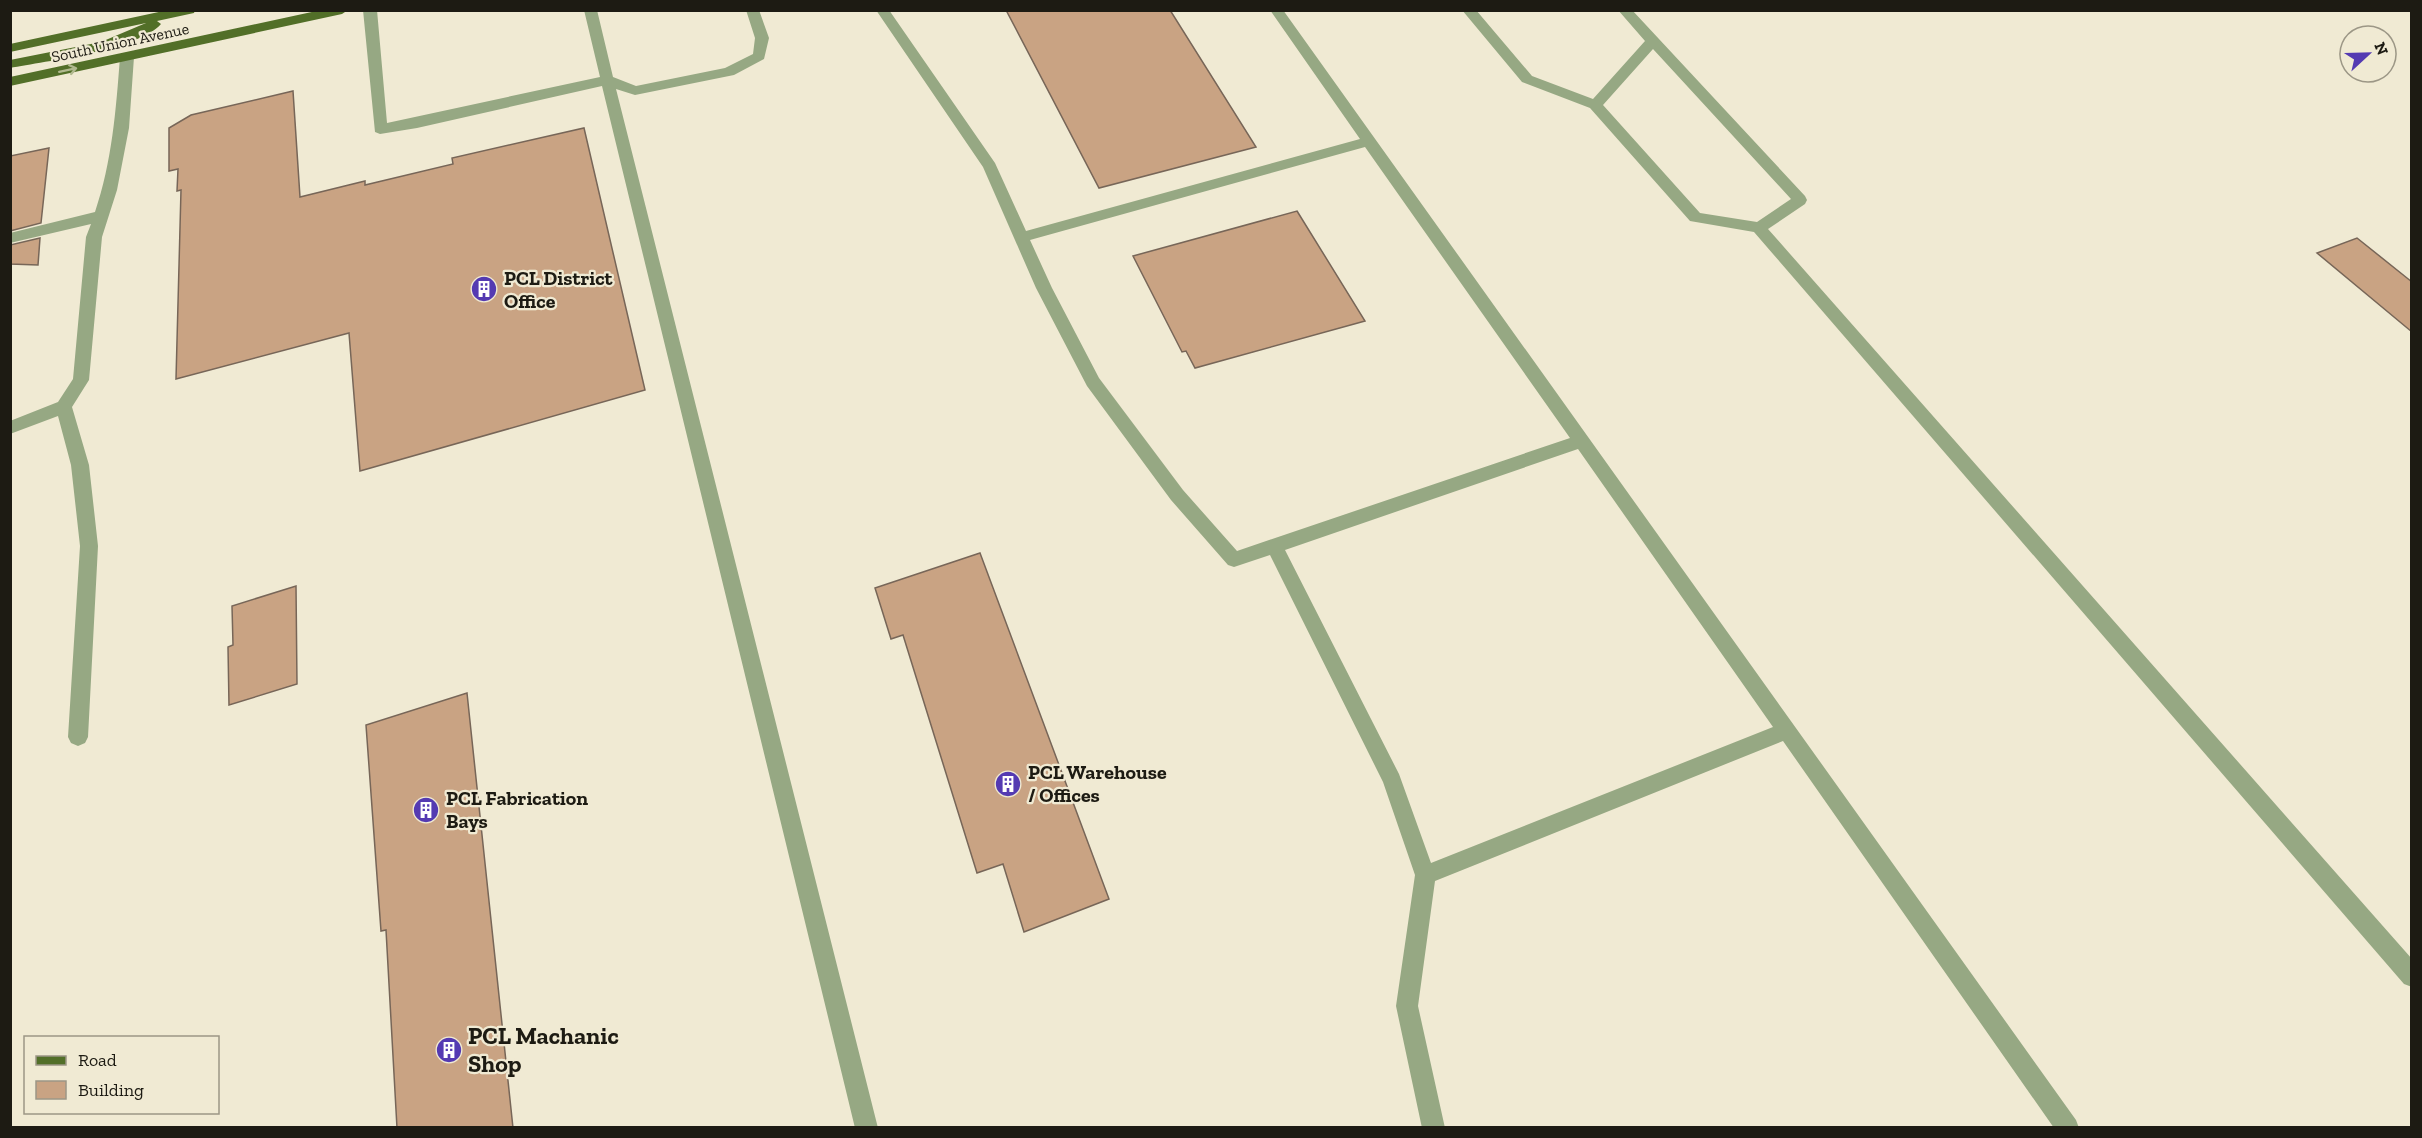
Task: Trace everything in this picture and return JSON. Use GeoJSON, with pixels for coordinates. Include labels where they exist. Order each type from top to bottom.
{"type":"FeatureCollection","features":[{"type":"Feature","properties":{"kind":"main road","name":"South Union Avenue"},"geometry":{"type":"LineString","coordinates":[[10,48],[189,10]]}},
{"type":"Feature","properties":{"kind":"main road"},"geometry":{"type":"LineString","coordinates":[[240,33],[295,10]]}},
{"type":"Feature","properties":{"kind":"main road","name":"South Union Avenue"},"geometry":{"type":"LineString","coordinates":[[10,82],[342,10]]}},
{"type":"Feature","properties":{"kind":"main road"},"geometry":{"type":"LineString","coordinates":[[10,64],[123,40],[144,31],[165,16]]}},
{"type":"Feature","properties":{"kind":"lane"},"geometry":{"type":"LineString","coordinates":[[370,10],[380,129],[417,123],[608,80],[635,91],[729,72],[759,56],[762,38],[752,10]]}},
{"type":"Feature","properties":{"kind":"lane"},"geometry":{"type":"LineString","coordinates":[[591,10],[867,1128]]}},
{"type":"Feature","properties":{"kind":"lane"},"geometry":{"type":"LineString","coordinates":[[882,10],[990,166],[1044,288],[1093,382],[1177,495],[1234,560],[1581,441]]}},
{"type":"Feature","properties":{"kind":"lane"},"geometry":{"type":"LineString","coordinates":[[1276,10],[2068,1128]]}},
{"type":"Feature","properties":{"kind":"lane"},"geometry":{"type":"LineString","coordinates":[[1468,10],[1527,78],[1595,105],[1695,217],[1759,228],[2412,976]]}},
{"type":"Feature","properties":{"kind":"lane"},"geometry":{"type":"LineString","coordinates":[[1624,10],[1800,200],[1759,228]]}},
{"type":"Feature","properties":{"kind":"lane"},"geometry":{"type":"LineString","coordinates":[[1595,105],[1652,42]]}},
{"type":"Feature","properties":{"kind":"lane"},"geometry":{"type":"LineString","coordinates":[[10,428],[64,407],[81,380],[94,237],[111,190],[122,128],[127,57]]}},
{"type":"Feature","properties":{"kind":"lane"},"geometry":{"type":"LineString","coordinates":[[1022,237],[1368,141]]}},
{"type":"Feature","properties":{"kind":"lane"},"geometry":{"type":"LineString","coordinates":[[10,238],[101,216]]}},
{"type":"Feature","properties":{"kind":"lane"},"geometry":{"type":"LineString","coordinates":[[64,407],[80,465],[89,546],[78,737]]}},
{"type":"Feature","properties":{"kind":"lane"},"geometry":{"type":"LineString","coordinates":[[1274,546],[1392,780],[1425,875],[1407,1006],[1434,1128]]}},
{"type":"Feature","properties":{"kind":"lane"},"geometry":{"type":"LineString","coordinates":[[1425,875],[1785,731]]}},
{"type":"Feature","properties":{"kind":"building"},"geometry":{"type":"Polygon","coordinates":[[[1006,10],[1170,10],[1256,147],[1099,188],[1006,10]]]}},
{"type":"Feature","properties":{"kind":"building","name":"PCL District Office"},"geometry":{"type":"Polygon","coordinates":[[[293,91],[300,197],[365,181],[365,185],[453,164],[452,158],[584,128],[645,390],[360,471],[349,333],[176,379],[181,190],[177,191],[178,169],[169,171],[169,128],[191,115],[293,91]]]}},
{"type":"Feature","properties":{"kind":"building"},"geometry":{"type":"Polygon","coordinates":[[[49,148],[41,223],[10,231],[10,156],[49,148]]]}},
{"type":"Feature","properties":{"kind":"building"},"geometry":{"type":"Polygon","coordinates":[[[1297,211],[1365,321],[1195,368],[1186,351],[1182,352],[1133,256],[1297,211]]]}},
{"type":"Feature","properties":{"kind":"building"},"geometry":{"type":"Polygon","coordinates":[[[40,238],[38,265],[10,264],[10,245],[40,238]]]}},
{"type":"Feature","properties":{"kind":"building"},"geometry":{"type":"Polygon","coordinates":[[[2357,238],[2412,282],[2412,332],[2317,253],[2357,238]]]}},
{"type":"Feature","properties":{"kind":"building","name":"PCL Warehouse / Offices"},"geometry":{"type":"Polygon","coordinates":[[[980,553],[1109,899],[1024,932],[1003,864],[977,873],[903,635],[891,639],[875,588],[980,553]]]}},
{"type":"Feature","properties":{"kind":"building"},"geometry":{"type":"Polygon","coordinates":[[[296,586],[297,684],[229,705],[228,647],[233,645],[232,606],[296,586]]]}},
{"type":"Feature","properties":{"kind":"building"},"geometry":{"type":"Polygon","coordinates":[[[467,693],[513,1128],[397,1128],[386,930],[381,931],[366,725],[467,693]]]}},
{"type":"Feature","properties":{"kind":"place","name":"PCL District Office"},"geometry":{"type":"Point","coordinates":[484,289]}},
{"type":"Feature","properties":{"kind":"place","name":"PCL Warehouse / Offices"},"geometry":{"type":"Point","coordinates":[1008,784]}},
{"type":"Feature","properties":{"kind":"place","name":"PCL Fabrication Bays"},"geometry":{"type":"Point","coordinates":[426,810]}},
{"type":"Feature","properties":{"kind":"place","name":"PCL Machanic Shop"},"geometry":{"type":"Point","coordinates":[449,1050]}}]}
